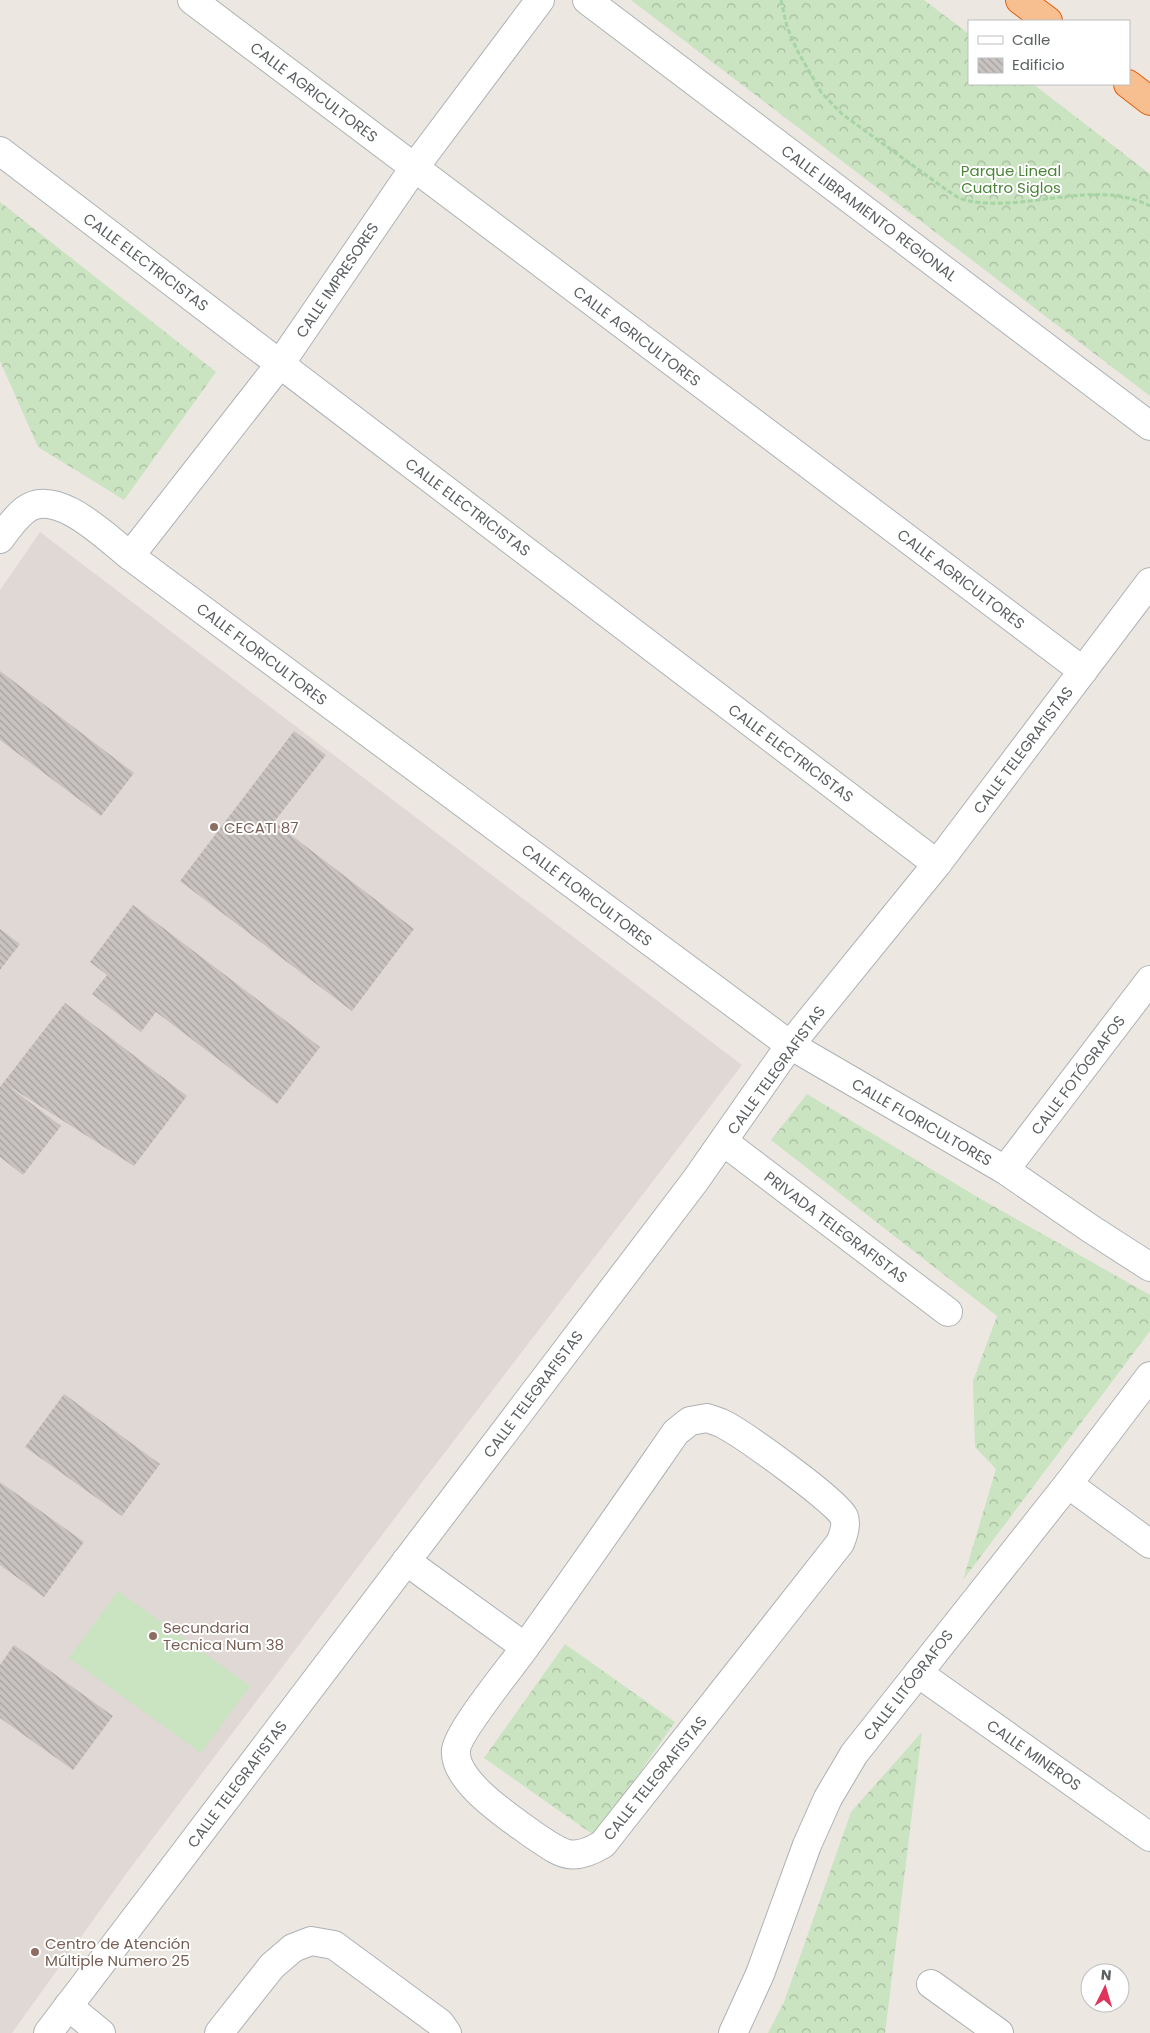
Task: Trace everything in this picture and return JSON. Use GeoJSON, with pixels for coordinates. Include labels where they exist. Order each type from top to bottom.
{"type":"FeatureCollection","features":[{"type":"Feature","properties":{"kind":"highway"},"geometry":{"type":"LineString","coordinates":[[1020,0],[1047,20]]}},
{"type":"Feature","properties":{"kind":"highway"},"geometry":{"type":"LineString","coordinates":[[1129,85],[1150,101]]}},
{"type":"Feature","properties":{"kind":"street","name":"CALLE AGRICULTORES"},"geometry":{"type":"LineString","coordinates":[[192,0],[1083,671]]}},
{"type":"Feature","properties":{"kind":"street","name":"CALLE IMPRESORES"},"geometry":{"type":"LineString","coordinates":[[130,556],[280,364],[414,168],[540,0]]}},
{"type":"Feature","properties":{"kind":"street","name":"CALLE LIBRAMIENTO REGIONAL"},"geometry":{"type":"LineString","coordinates":[[587,0],[1150,426]]}},
{"type":"Feature","properties":{"kind":"street","name":"CALLE ELECTRICISTAS"},"geometry":{"type":"LineString","coordinates":[[0,151],[937,864]]}},
{"type":"Feature","properties":{"kind":"street","name":"CALLE FLORICULTORES"},"geometry":{"type":"LineString","coordinates":[[0,539],[10,524],[26,509],[40,504],[76,513],[130,556],[790,1045],[1005,1170],[1150,1267]]}},
{"type":"Feature","properties":{"kind":"street","name":"CALLE TELEGRAFISTAS"},"geometry":{"type":"LineString","coordinates":[[48,2033],[724,1142],[790,1045],[937,864],[1150,582]]}},
{"type":"Feature","properties":{"kind":"street","name":"CALLE FOTÓGRAFOS"},"geometry":{"type":"LineString","coordinates":[[1005,1170],[1150,980]]}},
{"type":"Feature","properties":{"kind":"street","name":"PRIVADA TELEGRAFISTAS"},"geometry":{"type":"LineString","coordinates":[[724,1142],[948,1312]]}},
{"type":"Feature","properties":{"kind":"street","name":"CALLE LITÓGRAFOS"},"geometry":{"type":"LineString","coordinates":[[733,2033],[760,1974],[808,1845],[828,1798],[854,1754],[1068,1484],[1150,1376]]}},
{"type":"Feature","properties":{"kind":"street","name":"CALLE TELEGRAFISTAS"},"geometry":{"type":"LineString","coordinates":[[707,1418],[724,1424],[784,1466],[837,1507],[844,1518],[845,1530],[834,1552],[603,1844],[589,1852],[576,1856],[558,1851],[514,1821],[469,1783],[458,1766],[456,1749],[463,1733],[525,1647],[676,1432],[690,1420],[707,1418]]}},
{"type":"Feature","properties":{"kind":"street"},"geometry":{"type":"LineString","coordinates":[[1068,1484],[1150,1544]]}},
{"type":"Feature","properties":{"kind":"street"},"geometry":{"type":"LineString","coordinates":[[406,1561],[525,1647]]}},
{"type":"Feature","properties":{"kind":"street","name":"CALLE MINEROS"},"geometry":{"type":"LineString","coordinates":[[918,1673],[1150,1837]]}},
{"type":"Feature","properties":{"kind":"street"},"geometry":{"type":"LineString","coordinates":[[219,2033],[272,1966],[293,1948],[311,1941],[334,1945],[440,2023],[448,2033]]}},
{"type":"Feature","properties":{"kind":"street"},"geometry":{"type":"LineString","coordinates":[[931,1984],[999,2033]]}},
{"type":"Feature","properties":{"kind":"street"},"geometry":{"type":"LineString","coordinates":[[68,2006],[101,2033]]}},
{"type":"Feature","properties":{"kind":"path"},"geometry":{"type":"LineString","coordinates":[[781,0],[787,27],[797,50],[821,92],[842,114],[963,200],[992,203],[1110,194],[1137,199],[1150,206]]}},
{"type":"Feature","properties":{"kind":"shaded area","name":"CECATI 87"},"geometry":{"type":"Polygon","coordinates":[[[40,532],[742,1065],[413,1494],[129,1870],[12,2033],[0,2033],[0,590],[40,532]]]}},
{"type":"Feature","properties":{"kind":"green space","name":"Parque Lineal Cuatro Siglos"},"geometry":{"type":"Polygon","coordinates":[[[631,0],[924,0],[968,33],[968,85],[1034,85],[1150,174],[1150,396],[631,0]]]}},
{"type":"Feature","properties":{"kind":"green space"},"geometry":{"type":"Polygon","coordinates":[[[0,202],[216,372],[124,500],[38,447],[0,361],[0,202]]]}},
{"type":"Feature","properties":{"kind":"green space"},"geometry":{"type":"Polygon","coordinates":[[[807,1094],[979,1198],[1150,1295],[1150,1331],[963,1580],[996,1469],[975,1447],[973,1381],[997,1316],[771,1140],[807,1094]]]}},
{"type":"Feature","properties":{"kind":"green space"},"geometry":{"type":"Polygon","coordinates":[[[118,1591],[250,1686],[201,1753],[69,1658],[118,1591]]]}},
{"type":"Feature","properties":{"kind":"green space"},"geometry":{"type":"Polygon","coordinates":[[[565,1644],[675,1722],[595,1836],[484,1758],[565,1644]]]}},
{"type":"Feature","properties":{"kind":"green space"},"geometry":{"type":"Polygon","coordinates":[[[922,1732],[885,2033],[768,2033],[784,2002],[851,1812],[922,1732]]]}},
{"type":"Feature","properties":{"kind":"building"},"geometry":{"type":"Polygon","coordinates":[[[0,671],[134,773],[101,816],[0,740],[0,671]]]}},
{"type":"Feature","properties":{"kind":"building"},"geometry":{"type":"Polygon","coordinates":[[[294,731],[326,755],[274,822],[414,929],[352,1011],[180,881],[294,731]]]}},
{"type":"Feature","properties":{"kind":"building"},"geometry":{"type":"Polygon","coordinates":[[[133,905],[320,1047],[277,1104],[156,1012],[141,1032],[92,994],[107,975],[90,962],[133,905]]]}},
{"type":"Feature","properties":{"kind":"building"},"geometry":{"type":"Polygon","coordinates":[[[0,929],[20,944],[0,970],[0,929]]]}},
{"type":"Feature","properties":{"kind":"building"},"geometry":{"type":"Polygon","coordinates":[[[65,1003],[187,1096],[134,1166],[7,1085],[61,1126],[23,1175],[0,1157],[0,1087],[65,1003]]]}},
{"type":"Feature","properties":{"kind":"building"},"geometry":{"type":"Polygon","coordinates":[[[64,1394],[160,1464],[122,1516],[25,1447],[64,1394]]]}},
{"type":"Feature","properties":{"kind":"building"},"geometry":{"type":"Polygon","coordinates":[[[0,1482],[84,1542],[44,1597],[0,1565],[0,1482]]]}},
{"type":"Feature","properties":{"kind":"building"},"geometry":{"type":"Polygon","coordinates":[[[14,1645],[113,1716],[73,1770],[0,1718],[0,1665],[14,1645]]]}},
{"type":"Feature","properties":{"kind":"place","name":"CECATI 87"},"geometry":{"type":"Point","coordinates":[214,827]}},
{"type":"Feature","properties":{"kind":"place","name":"Secundaria Tecnica Num 38"},"geometry":{"type":"Point","coordinates":[153,1636]}},
{"type":"Feature","properties":{"kind":"place","name":"Centro de Atención Múltiple Numero 25"},"geometry":{"type":"Point","coordinates":[35,1952]}}]}
